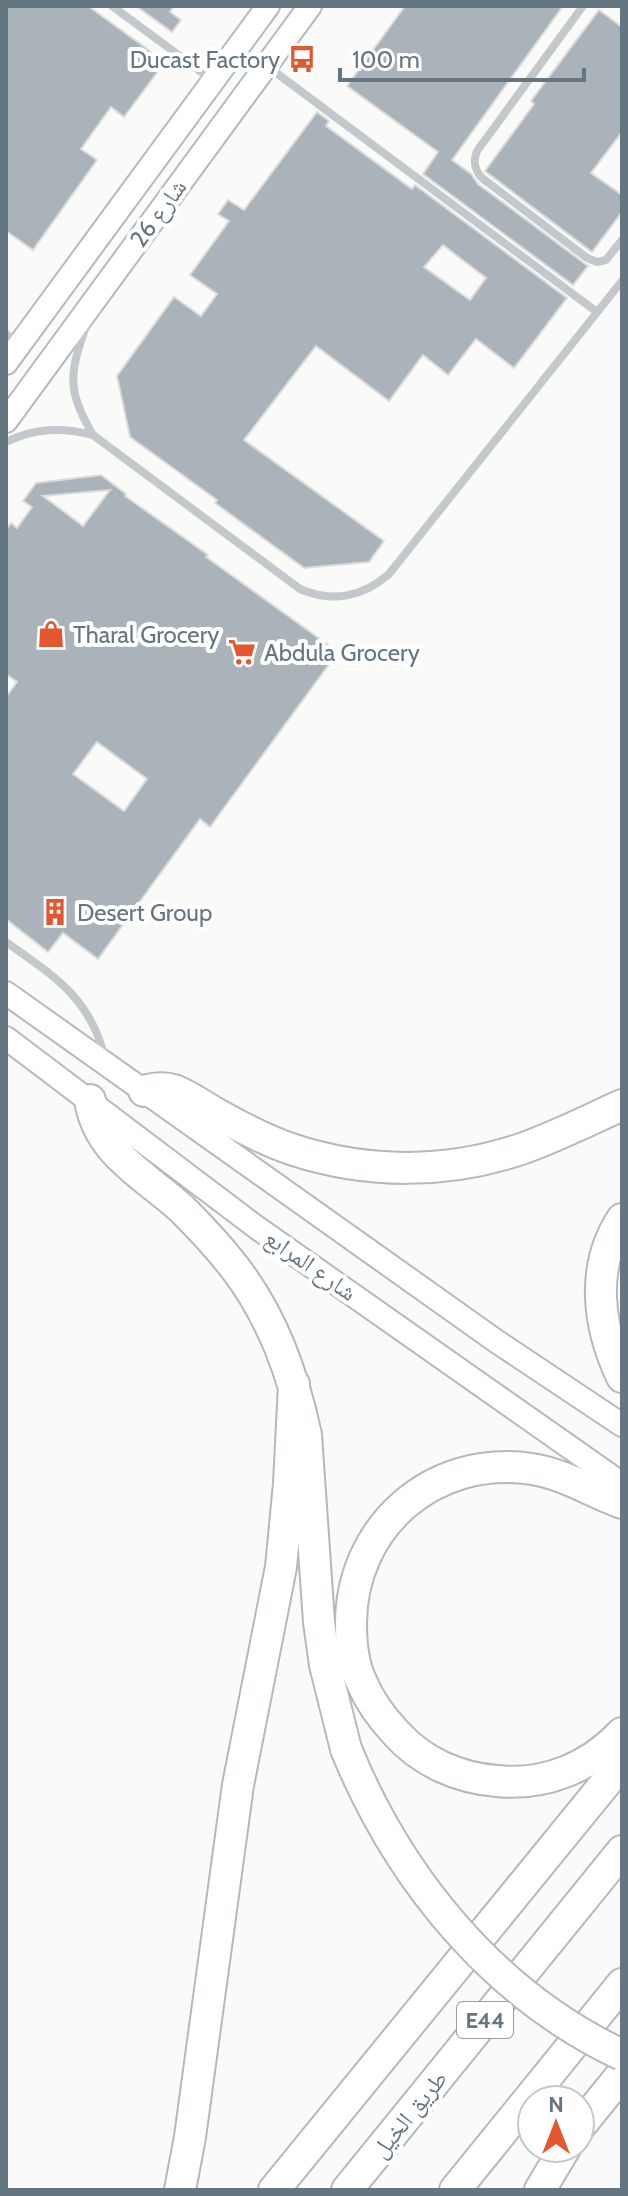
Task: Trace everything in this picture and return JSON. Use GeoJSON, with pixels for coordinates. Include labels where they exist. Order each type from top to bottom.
{"type":"FeatureCollection","features":[{"type":"Feature","properties":{"kind":"highway"},"geometry":{"type":"LineString","coordinates":[[144,1091],[154,1088],[173,1090],[238,1126],[294,1150],[354,1165],[384,1168],[431,1168],[490,1158],[524,1148],[622,1105]]}},
{"type":"Feature","properties":{"kind":"highway"},"geometry":{"type":"LineString","coordinates":[[90,1100],[96,1126],[112,1149],[182,1209],[234,1266],[270,1322],[283,1353],[306,1435],[319,1622],[325,1665],[346,1749],[363,1791],[392,1844],[459,1934],[506,1979],[558,2018],[622,2055]]}},
{"type":"Feature","properties":{"kind":"highway"},"geometry":{"type":"LineString","coordinates":[[622,1219],[613,1232],[605,1256],[600,1282],[600,1309],[605,1335],[622,1377]]}},
{"type":"Feature","properties":{"kind":"highway"},"geometry":{"type":"LineString","coordinates":[[180,2190],[238,1785],[281,1567],[294,1384]]}},
{"type":"Feature","properties":{"kind":"highway"},"geometry":{"type":"LineString","coordinates":[[622,1503],[560,1476],[532,1469],[501,1467],[469,1471],[439,1481],[411,1498],[387,1520],[369,1547],[356,1577],[351,1609],[351,1646],[360,1681],[380,1715],[402,1740],[425,1758],[451,1771],[478,1779],[507,1782],[549,1778],[588,1761],[622,1733]]}},
{"type":"Feature","properties":{"kind":"highway"},"geometry":{"type":"LineString","coordinates":[[274,2190],[622,1763]]}},
{"type":"Feature","properties":{"kind":"highway","name":"طريق الخيل"},"geometry":{"type":"LineString","coordinates":[[347,2190],[622,1851]]}},
{"type":"Feature","properties":{"kind":"highway"},"geometry":{"type":"LineString","coordinates":[[455,2190],[622,1984]]}},
{"type":"Feature","properties":{"kind":"highway"},"geometry":{"type":"LineString","coordinates":[[596,2106],[622,2074]]}},
{"type":"Feature","properties":{"kind":"highway"},"geometry":{"type":"LineString","coordinates":[[540,2190],[555,2164]]}},
{"type":"Feature","properties":{"kind":"main road","name":"شارع 26"},"geometry":{"type":"LineString","coordinates":[[6,363],[13,339],[268,6]]}},
{"type":"Feature","properties":{"kind":"main road","name":"شارع 26"},"geometry":{"type":"LineString","coordinates":[[6,421],[310,6]]}},
{"type":"Feature","properties":{"kind":"main road","name":"شارع المرابع"},"geometry":{"type":"LineString","coordinates":[[6,993],[496,1341],[622,1425]]}},
{"type":"Feature","properties":{"kind":"main road","name":"شارع المرابع"},"geometry":{"type":"LineString","coordinates":[[6,1038],[256,1227],[622,1484]]}},
{"type":"Feature","properties":{"kind":"lane"},"geometry":{"type":"LineString","coordinates":[[112,6],[214,80]]}},
{"type":"Feature","properties":{"kind":"lane"},"geometry":{"type":"LineString","coordinates":[[583,6],[477,151],[475,162],[482,178],[587,258],[597,262],[606,260],[622,240]]}},
{"type":"Feature","properties":{"kind":"lane"},"geometry":{"type":"LineString","coordinates":[[266,66],[597,312]]}},
{"type":"Feature","properties":{"kind":"lane"},"geometry":{"type":"LineString","coordinates":[[6,442],[38,430],[75,430],[93,435],[300,589],[323,596],[347,596],[370,589],[389,574],[622,281]]}},
{"type":"Feature","properties":{"kind":"lane"},"geometry":{"type":"LineString","coordinates":[[93,435],[75,399],[73,373],[94,301]]}},
{"type":"Feature","properties":{"kind":"lane"},"geometry":{"type":"LineString","coordinates":[[6,942],[54,976],[83,1005],[97,1033],[106,1063]]}},
{"type":"Feature","properties":{"kind":"building"},"geometry":{"type":"Polygon","coordinates":[[[6,6],[88,6],[165,62],[124,117],[111,107],[81,149],[97,160],[33,250],[6,231],[6,6]]]}},
{"type":"Feature","properties":{"kind":"building"},"geometry":{"type":"Polygon","coordinates":[[[136,6],[174,6],[170,12],[181,20],[172,32],[136,6]]]}},
{"type":"Feature","properties":{"kind":"building"},"geometry":{"type":"Polygon","coordinates":[[[405,6],[563,6],[452,160],[471,174],[478,184],[588,266],[573,285],[423,174],[438,152],[347,86],[405,6]]]}},
{"type":"Feature","properties":{"kind":"building"},"geometry":{"type":"Polygon","coordinates":[[[599,10],[622,27],[622,132],[591,173],[622,195],[622,212],[592,252],[485,171],[534,104],[531,101],[599,10]]]}},
{"type":"Feature","properties":{"kind":"building"},"geometry":{"type":"Polygon","coordinates":[[[317,112],[329,121],[326,126],[412,189],[415,185],[567,298],[514,368],[476,339],[448,375],[423,355],[389,401],[316,346],[244,440],[384,541],[369,562],[304,568],[130,437],[117,376],[174,297],[201,316],[217,294],[190,275],[229,221],[218,214],[228,200],[244,210],[317,112]],[[443,245],[424,267],[470,300],[486,278],[443,245]]]}},
{"type":"Feature","properties":{"kind":"building"},"geometry":{"type":"Polygon","coordinates":[[[101,475],[125,496],[208,555],[206,557],[338,652],[210,827],[200,819],[98,959],[63,933],[48,952],[6,919],[6,697],[17,682],[6,674],[6,530],[11,523],[17,528],[32,507],[23,501],[36,483],[101,475]],[[110,490],[43,496],[83,526],[110,490]],[[97,742],[73,774],[124,811],[147,779],[97,742]]]}},
{"type":"Feature","properties":{"kind":"place","name":"Ducast Factory"},"geometry":{"type":"Point","coordinates":[302,59]}},
{"type":"Feature","properties":{"kind":"place","name":"Tharal Grocery"},"geometry":{"type":"Point","coordinates":[51,634]}},
{"type":"Feature","properties":{"kind":"place","name":"Abdula Grocery"},"geometry":{"type":"Point","coordinates":[242,652]}},
{"type":"Feature","properties":{"kind":"place","name":"Desert Group"},"geometry":{"type":"Point","coordinates":[55,912]}}]}
